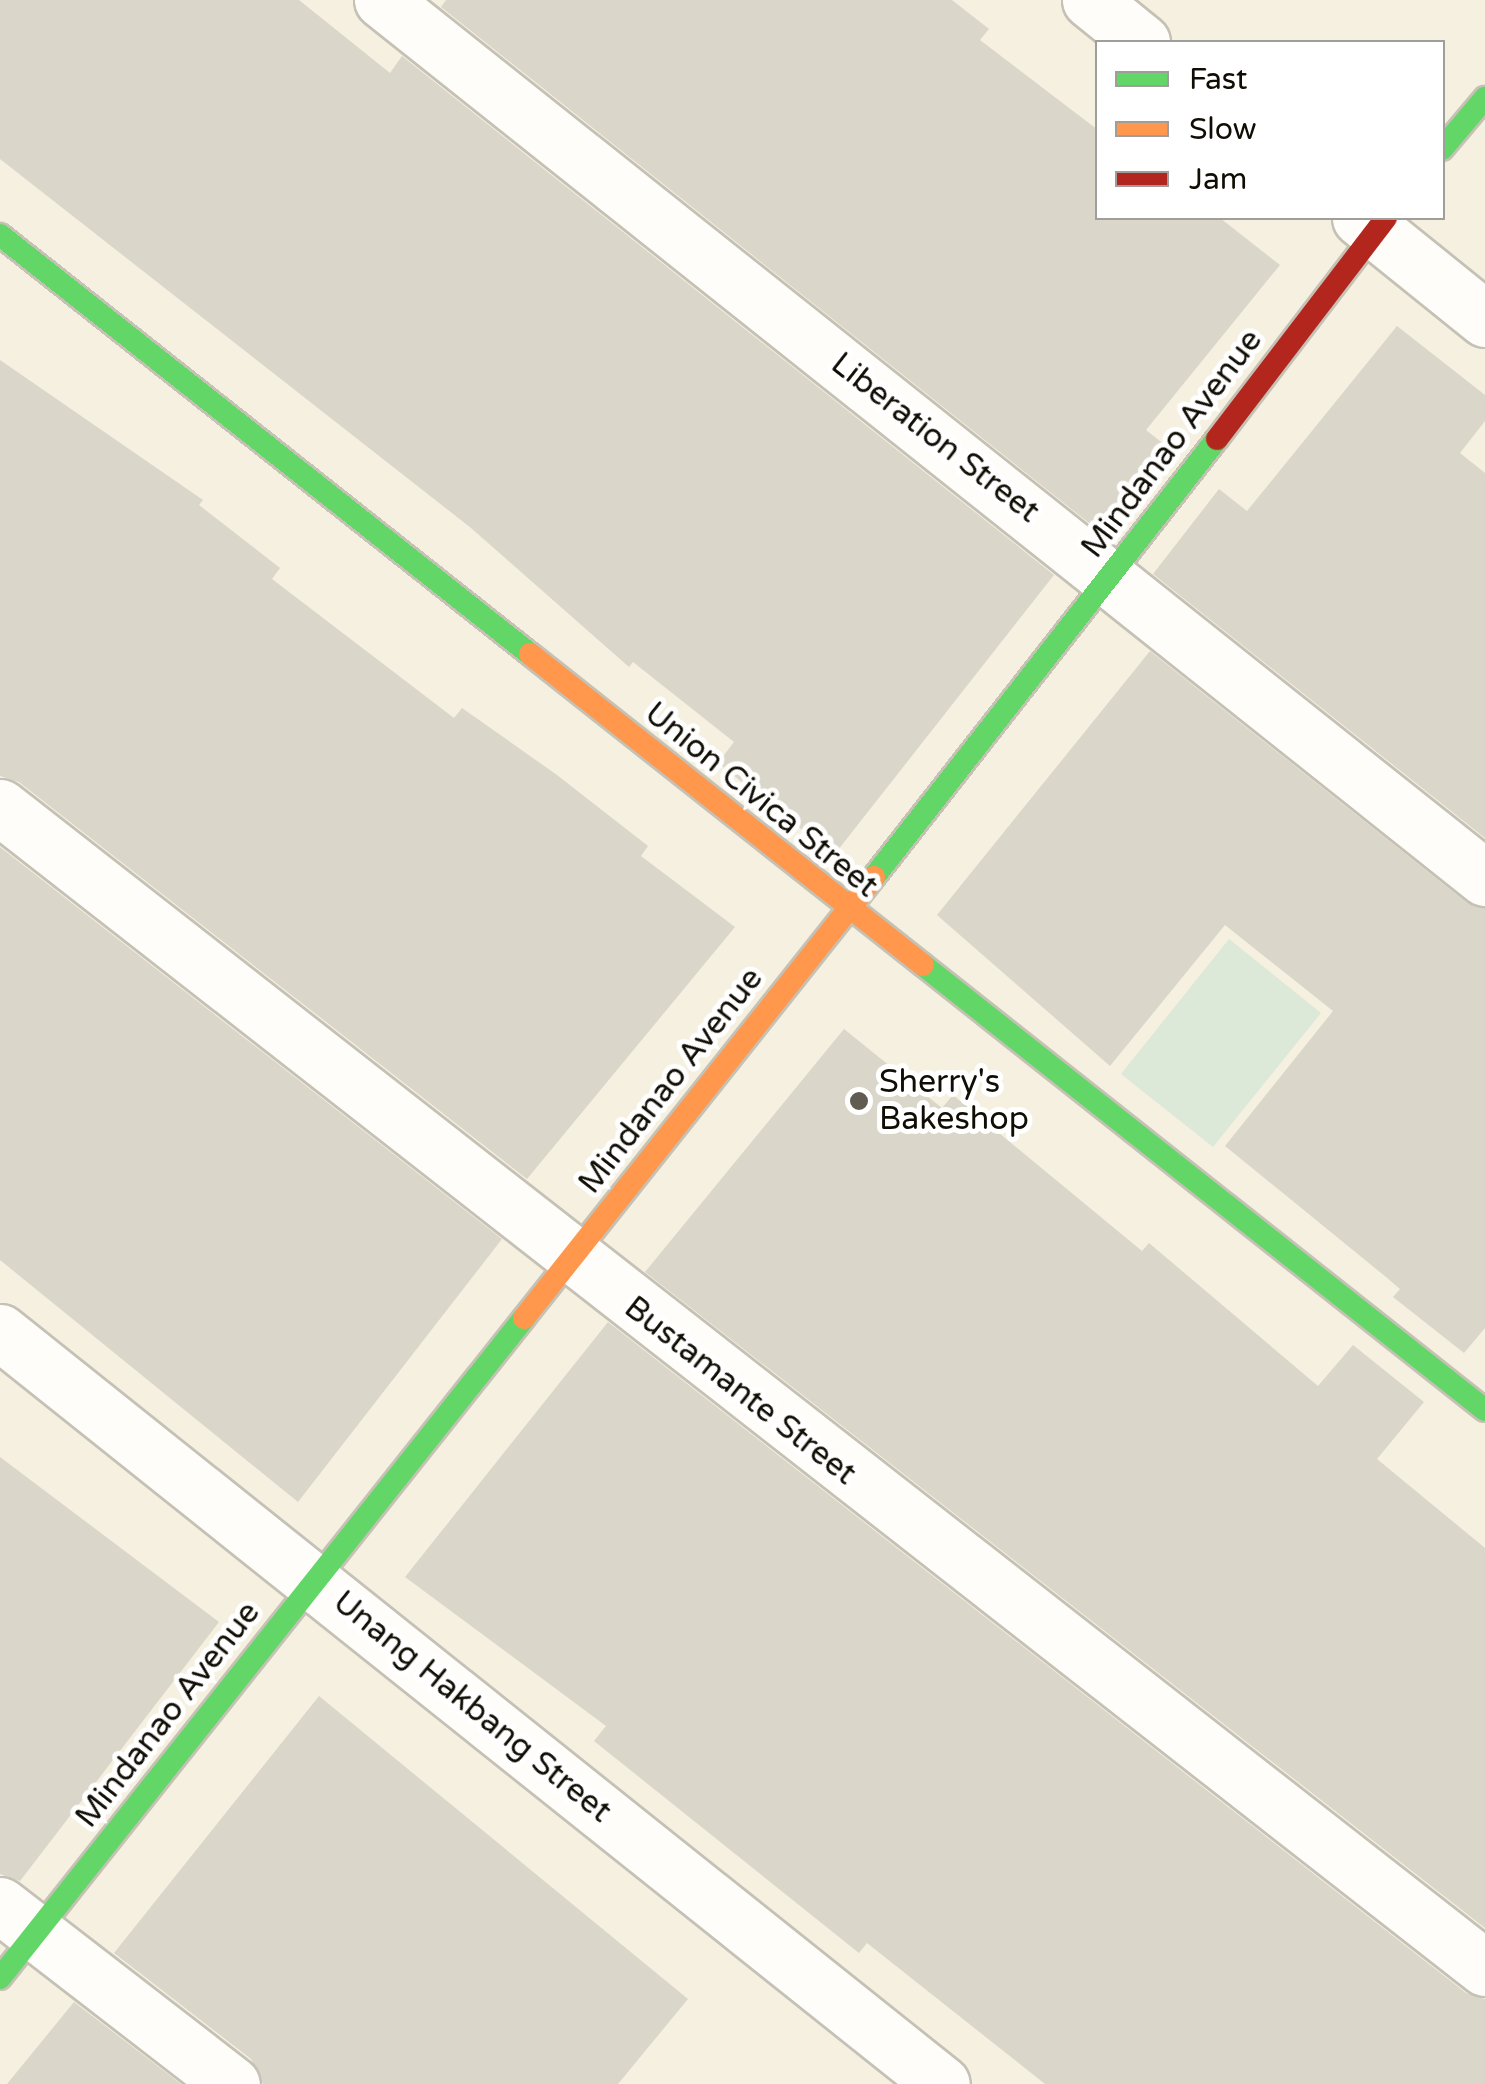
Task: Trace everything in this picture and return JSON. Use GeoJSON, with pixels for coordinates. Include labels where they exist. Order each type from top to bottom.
{"type":"FeatureCollection","features":[{"type":"Feature","properties":{"kind":"street","name":"Liberation Street"},"geometry":{"type":"LineString","coordinates":[[382,0],[1485,878]]}},
{"type":"Feature","properties":{"kind":"street"},"geometry":{"type":"LineString","coordinates":[[1090,0],[1140,40]]}},
{"type":"Feature","properties":{"kind":"street"},"geometry":{"type":"LineString","coordinates":[[1445,145],[1485,98]]}},
{"type":"Feature","properties":{"kind":"street","name":"Mindanao Avenue"},"geometry":{"type":"LineString","coordinates":[[0,1978],[18,1919],[316,1580],[1112,578],[1374,222]]}},
{"type":"Feature","properties":{"kind":"street"},"geometry":{"type":"LineString","coordinates":[[1374,222],[1485,319]]}},
{"type":"Feature","properties":{"kind":"street","name":"Union Civica Street"},"geometry":{"type":"LineString","coordinates":[[0,235],[848,911],[1485,1410]]}},
{"type":"Feature","properties":{"kind":"street","name":"Bustamante Street"},"geometry":{"type":"LineString","coordinates":[[0,807],[571,1260],[1485,1968]]}},
{"type":"Feature","properties":{"kind":"street","name":"Unang Hakbang Street"},"geometry":{"type":"LineString","coordinates":[[0,1332],[316,1580],[942,2084]]}},
{"type":"Feature","properties":{"kind":"street"},"geometry":{"type":"LineString","coordinates":[[18,1919],[232,2084]]}},
{"type":"Feature","properties":{"kind":"green space"},"geometry":{"type":"Polygon","coordinates":[[[1229,939],[1321,1013],[1213,1147],[1121,1074],[1229,939]]]}},
{"type":"Feature","properties":{"kind":"building"},"geometry":{"type":"Polygon","coordinates":[[[0,0],[299,0],[390,73],[402,56],[1054,575],[834,855],[718,763],[734,742],[633,662],[629,667],[471,528],[0,159],[0,0]]]}},
{"type":"Feature","properties":{"kind":"building"},"geometry":{"type":"Polygon","coordinates":[[[446,0],[952,0],[989,29],[980,40],[1095,128],[1095,220],[1223,220],[1280,265],[1146,430],[1170,449],[1104,535],[441,7],[446,0]]]}},
{"type":"Feature","properties":{"kind":"building"},"geometry":{"type":"Polygon","coordinates":[[[1397,326],[1485,395],[1485,421],[1460,453],[1485,473],[1485,838],[1153,574],[1219,489],[1247,511],[1397,326]]]}},
{"type":"Feature","properties":{"kind":"building"},"geometry":{"type":"Polygon","coordinates":[[[0,360],[203,500],[199,505],[280,568],[272,579],[454,718],[462,708],[557,775],[648,846],[641,856],[735,927],[527,1179],[19,782],[0,776],[0,360]]]}},
{"type":"Feature","properties":{"kind":"building"},"geometry":{"type":"Polygon","coordinates":[[[1150,651],[1466,902],[1485,908],[1485,1328],[1464,1353],[1393,1297],[1400,1289],[1225,1146],[1333,1011],[1225,925],[1110,1066],[937,915],[1150,651]]]}},
{"type":"Feature","properties":{"kind":"building"},"geometry":{"type":"Polygon","coordinates":[[[0,847],[502,1239],[298,1502],[0,1260],[0,847]]]}},
{"type":"Feature","properties":{"kind":"building"},"geometry":{"type":"Polygon","coordinates":[[[844,1029],[942,1108],[953,1095],[1142,1251],[1149,1243],[1318,1386],[1353,1345],[1424,1402],[1377,1459],[1485,1548],[1485,1928],[645,1272],[844,1029]]]}},
{"type":"Feature","properties":{"kind":"building"},"geometry":{"type":"Polygon","coordinates":[[[608,1322],[1466,1993],[1485,1999],[1485,2084],[1045,2084],[867,1943],[859,1953],[594,1741],[606,1726],[405,1577],[608,1322]]]}},
{"type":"Feature","properties":{"kind":"building"},"geometry":{"type":"Polygon","coordinates":[[[0,1457],[219,1622],[20,1881],[0,1874],[0,1457]]]}},
{"type":"Feature","properties":{"kind":"building"},"geometry":{"type":"Polygon","coordinates":[[[319,1696],[688,1999],[618,2084],[263,2084],[251,2059],[114,1953],[319,1696]]]}},
{"type":"Feature","properties":{"kind":"building"},"geometry":{"type":"Polygon","coordinates":[[[74,2002],[181,2084],[7,2084],[74,2002]]]}},
{"type":"Feature","properties":{"kind":"traffic: fast"},"geometry":{"type":"LineString","coordinates":[[1445,145],[1485,98]]}},
{"type":"Feature","properties":{"kind":"traffic: fast"},"geometry":{"type":"LineString","coordinates":[[0,235],[530,654]]}},
{"type":"Feature","properties":{"kind":"traffic: fast"},"geometry":{"type":"LineString","coordinates":[[874,877],[1217,439]]}},
{"type":"Feature","properties":{"kind":"traffic: fast"},"geometry":{"type":"LineString","coordinates":[[923,965],[1485,1410]]}},
{"type":"Feature","properties":{"kind":"traffic: fast"},"geometry":{"type":"LineString","coordinates":[[0,1978],[524,1318]]}},
{"type":"Feature","properties":{"kind":"traffic: slow"},"geometry":{"type":"LineString","coordinates":[[530,654],[923,965]]}},
{"type":"Feature","properties":{"kind":"traffic: slow"},"geometry":{"type":"LineString","coordinates":[[524,1318],[874,877]]}},
{"type":"Feature","properties":{"kind":"traffic: jam"},"geometry":{"type":"LineString","coordinates":[[1217,439],[1384,220]]}},
{"type":"Feature","properties":{"kind":"place","name":"Sherry's Bakeshop"},"geometry":{"type":"Point","coordinates":[859,1101]}}]}
